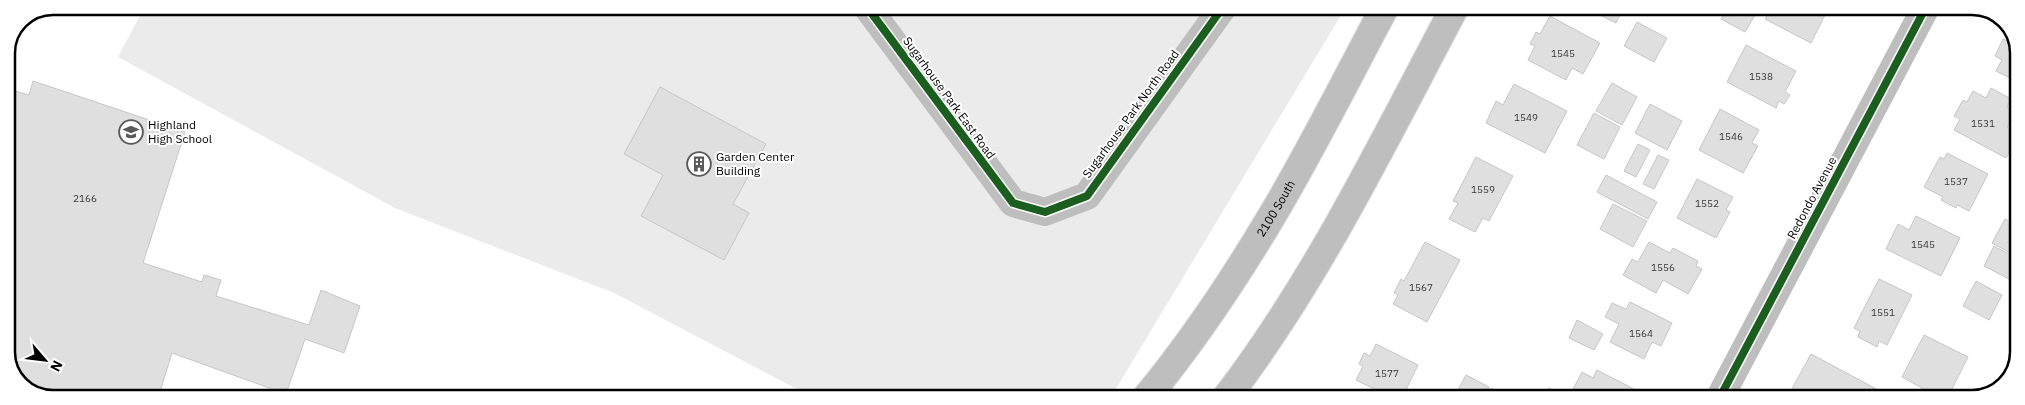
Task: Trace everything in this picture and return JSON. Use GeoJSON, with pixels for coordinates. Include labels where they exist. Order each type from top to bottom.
{"type":"FeatureCollection","features":[{"type":"Feature","properties":{"kind":"street","name":"Sugarhouse Park East Road"},"geometry":{"type":"LineString","coordinates":[[873,15],[1012,203]]}},
{"type":"Feature","properties":{"kind":"street","name":"Sugarhouse Park North Road"},"geometry":{"type":"LineString","coordinates":[[1012,203],[1045,212],[1087,196],[1217,15]]}},
{"type":"Feature","properties":{"kind":"street","name":"2100 South"},"geometry":{"type":"LineString","coordinates":[[1152,390],[1184,350],[1274,213],[1381,15]]}},
{"type":"Feature","properties":{"kind":"street"},"geometry":{"type":"LineString","coordinates":[[1232,390],[1278,327],[1310,275],[1451,15]]}},
{"type":"Feature","properties":{"kind":"street","name":"Redondo Avenue"},"geometry":{"type":"LineString","coordinates":[[1724,390],[1922,15]]}},
{"type":"Feature","properties":{"kind":"shaded area"},"geometry":{"type":"Polygon","coordinates":[[[140,15],[1341,15],[1114,390],[799,390],[614,293],[395,208],[118,57],[140,15]]]}},
{"type":"Feature","properties":{"kind":"building"},"geometry":{"type":"Polygon","coordinates":[[[1600,15],[1620,15],[1616,23],[1600,15]]]}},
{"type":"Feature","properties":{"kind":"building"},"geometry":{"type":"Polygon","coordinates":[[[1723,15],[1755,15],[1745,32],[1721,19],[1723,15]]]}},
{"type":"Feature","properties":{"kind":"building"},"geometry":{"type":"Polygon","coordinates":[[[1767,15],[1825,15],[1811,43],[1765,19],[1767,15]]]}},
{"type":"Feature","properties":{"kind":"building"},"geometry":{"type":"Polygon","coordinates":[[[1550,16],[1600,43],[1583,74],[1572,68],[1566,80],[1528,60],[1535,46],[1530,44],[1536,32],[1540,34],[1550,16]]]}},
{"type":"Feature","properties":{"kind":"building"},"geometry":{"type":"Polygon","coordinates":[[[1637,22],[1667,38],[1654,62],[1624,46],[1637,22]]]}},
{"type":"Feature","properties":{"kind":"building"},"geometry":{"type":"Polygon","coordinates":[[[2003,39],[2008,41],[2010,50],[2010,78],[1996,71],[2002,60],[1995,56],[2003,39]]]}},
{"type":"Feature","properties":{"kind":"building"},"geometry":{"type":"Polygon","coordinates":[[[1746,45],[1796,71],[1785,92],[1790,95],[1784,104],[1779,101],[1776,108],[1727,82],[1746,45]]]}},
{"type":"Feature","properties":{"kind":"building"},"geometry":{"type":"Polygon","coordinates":[[[33,81],[185,132],[143,263],[202,282],[204,275],[221,280],[216,296],[309,325],[321,290],[360,306],[344,353],[305,339],[287,390],[275,390],[172,353],[160,390],[52,390],[40,388],[30,382],[21,373],[15,355],[15,91],[29,95],[33,81]]]}},
{"type":"Feature","properties":{"kind":"building"},"geometry":{"type":"Polygon","coordinates":[[[1612,83],[1637,97],[1622,125],[1596,111],[1612,83]]]}},
{"type":"Feature","properties":{"kind":"building"},"geometry":{"type":"Polygon","coordinates":[[[1514,84],[1567,111],[1545,153],[1486,123],[1496,101],[1503,105],[1514,84]]]}},
{"type":"Feature","properties":{"kind":"building","name":"Garden Center Building"},"geometry":{"type":"Polygon","coordinates":[[[660,87],[766,144],[733,204],[749,213],[724,260],[641,216],[663,175],[624,154],[660,87]]]}},
{"type":"Feature","properties":{"kind":"building"},"geometry":{"type":"Polygon","coordinates":[[[1991,88],[2010,98],[2007,107],[2010,108],[2010,122],[2007,127],[2010,129],[2010,151],[2006,158],[1954,130],[1960,119],[1954,116],[1963,100],[1967,102],[1973,91],[1986,98],[1991,88]]]}},
{"type":"Feature","properties":{"kind":"building"},"geometry":{"type":"Polygon","coordinates":[[[1650,104],[1682,121],[1667,150],[1635,133],[1650,104]]]}},
{"type":"Feature","properties":{"kind":"building"},"geometry":{"type":"Polygon","coordinates":[[[1720,109],[1759,130],[1752,143],[1758,146],[1743,173],[1699,150],[1720,109]]]}},
{"type":"Feature","properties":{"kind":"building"},"geometry":{"type":"Polygon","coordinates":[[[1594,113],[1620,127],[1604,159],[1577,145],[1594,113]]]}},
{"type":"Feature","properties":{"kind":"building"},"geometry":{"type":"Polygon","coordinates":[[[1638,144],[1650,150],[1636,177],[1624,171],[1638,144]]]}},
{"type":"Feature","properties":{"kind":"building"},"geometry":{"type":"Polygon","coordinates":[[[1947,153],[1988,174],[1969,211],[1957,205],[1956,208],[1941,200],[1943,197],[1924,187],[1940,157],[1944,159],[1947,153]]]}},
{"type":"Feature","properties":{"kind":"building"},"geometry":{"type":"Polygon","coordinates":[[[1658,155],[1669,160],[1654,189],[1643,184],[1658,155]]]}},
{"type":"Feature","properties":{"kind":"building"},"geometry":{"type":"Polygon","coordinates":[[[1476,157],[1513,176],[1489,221],[1483,218],[1475,232],[1449,219],[1458,203],[1453,201],[1476,157]]]}},
{"type":"Feature","properties":{"kind":"building"},"geometry":{"type":"Polygon","coordinates":[[[1606,175],[1657,202],[1648,219],[1597,192],[1606,175]]]}},
{"type":"Feature","properties":{"kind":"building"},"geometry":{"type":"Polygon","coordinates":[[[1697,179],[1733,197],[1726,210],[1730,212],[1716,238],[1677,218],[1697,179]]]}},
{"type":"Feature","properties":{"kind":"building"},"geometry":{"type":"Polygon","coordinates":[[[1613,204],[1647,221],[1633,247],[1600,229],[1613,204]]]}},
{"type":"Feature","properties":{"kind":"building"},"geometry":{"type":"Polygon","coordinates":[[[1916,216],[1960,238],[1941,276],[1886,249],[1898,224],[1909,230],[1916,216]]]}},
{"type":"Feature","properties":{"kind":"building"},"geometry":{"type":"Polygon","coordinates":[[[2005,219],[2010,222],[2010,253],[1992,243],[2005,219]]]}},
{"type":"Feature","properties":{"kind":"building"},"geometry":{"type":"Polygon","coordinates":[[[1425,242],[1460,260],[1427,322],[1393,304],[1398,295],[1394,293],[1401,279],[1404,281],[1425,242]]]}},
{"type":"Feature","properties":{"kind":"building"},"geometry":{"type":"Polygon","coordinates":[[[1649,242],[1670,253],[1673,248],[1698,261],[1696,266],[1702,269],[1688,294],[1663,280],[1656,293],[1623,275],[1632,259],[1638,262],[1649,242]]]}},
{"type":"Feature","properties":{"kind":"building"},"geometry":{"type":"Polygon","coordinates":[[[1994,246],[2010,255],[2010,279],[1984,266],[1994,246]]]}},
{"type":"Feature","properties":{"kind":"building"},"geometry":{"type":"Polygon","coordinates":[[[1879,279],[1912,295],[1887,345],[1879,341],[1877,347],[1858,337],[1860,331],[1854,328],[1879,279]]]}},
{"type":"Feature","properties":{"kind":"building"},"geometry":{"type":"Polygon","coordinates":[[[1976,281],[2002,295],[1989,320],[1963,306],[1976,281]]]}},
{"type":"Feature","properties":{"kind":"building"},"geometry":{"type":"Polygon","coordinates":[[[1630,302],[1672,323],[1661,346],[1652,342],[1644,359],[1610,342],[1619,324],[1605,317],[1612,303],[1626,309],[1630,302]]]}},
{"type":"Feature","properties":{"kind":"building"},"geometry":{"type":"Polygon","coordinates":[[[1577,320],[1603,334],[1594,350],[1569,338],[1577,320]]]}},
{"type":"Feature","properties":{"kind":"building"},"geometry":{"type":"Polygon","coordinates":[[[1924,335],[1968,357],[1952,390],[1926,390],[1902,377],[1924,335]]]}},
{"type":"Feature","properties":{"kind":"building"},"geometry":{"type":"Polygon","coordinates":[[[1376,344],[1418,365],[1406,390],[1377,390],[1356,380],[1363,366],[1359,364],[1364,353],[1370,356],[1376,344]]]}},
{"type":"Feature","properties":{"kind":"building"},"geometry":{"type":"Polygon","coordinates":[[[1811,354],[1878,390],[1791,390],[1811,354]]]}},
{"type":"Feature","properties":{"kind":"building"},"geometry":{"type":"Polygon","coordinates":[[[1597,370],[1636,390],[1573,390],[1582,372],[1593,378],[1597,370]]]}},
{"type":"Feature","properties":{"kind":"building"},"geometry":{"type":"Polygon","coordinates":[[[1466,375],[1489,387],[1487,390],[1458,390],[1466,375]]]}},
{"type":"Feature","properties":{"kind":"cycle path"},"geometry":{"type":"LineString","coordinates":[[873,15],[1013,203],[1045,212],[1087,196],[1217,15]]}},
{"type":"Feature","properties":{"kind":"cycle path"},"geometry":{"type":"LineString","coordinates":[[1724,390],[1922,15]]}},
{"type":"Feature","properties":{"kind":"place","name":"Highland High School"},"geometry":{"type":"Point","coordinates":[131,132]}},
{"type":"Feature","properties":{"kind":"place","name":"Garden Center Building"},"geometry":{"type":"Point","coordinates":[699,164]}}]}
